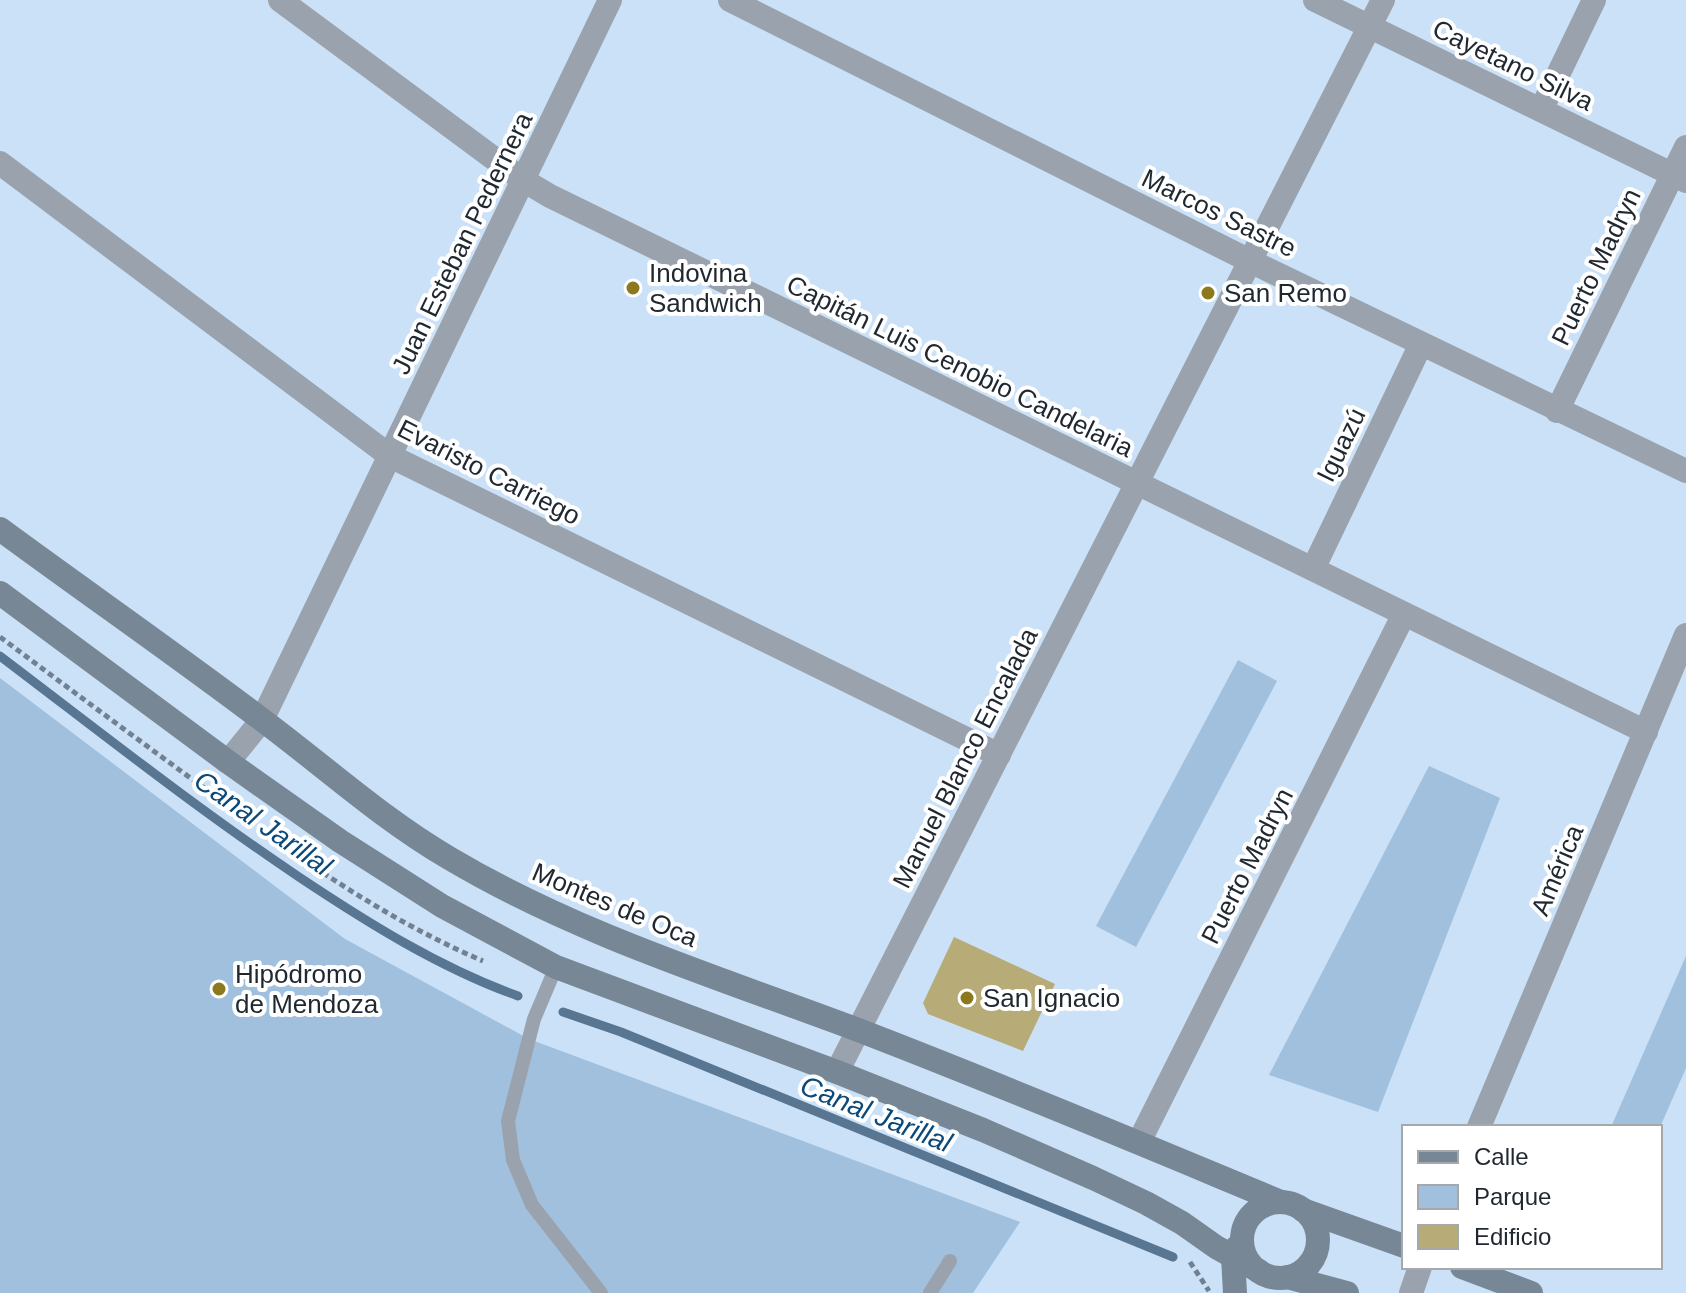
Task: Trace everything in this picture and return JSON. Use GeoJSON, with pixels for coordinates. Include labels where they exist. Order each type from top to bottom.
{"type":"FeatureCollection","features":[{"type":"Feature","properties":{"kind":"main road","name":"Montes de Oca"},"geometry":{"type":"LineString","coordinates":[[0,529],[262,720],[379,811],[447,857],[519,897],[610,937],[858,1030],[1292,1206],[1402,1245]]}},
{"type":"Feature","properties":{"kind":"main road"},"geometry":{"type":"LineString","coordinates":[[0,593],[340,841],[442,906],[556,967],[983,1130],[1146,1203],[1243,1251],[1249,1263],[1270,1277],[1287,1277],[1305,1269],[1313,1259]]}},
{"type":"Feature","properties":{"kind":"main road"},"geometry":{"type":"LineString","coordinates":[[1235,1293],[1237,1248],[1244,1225],[1261,1206],[1292,1206],[1315,1223],[1318,1235],[1313,1259],[1313,1289]]}},
{"type":"Feature","properties":{"kind":"main road"},"geometry":{"type":"LineString","coordinates":[[1467,1269],[1531,1293]]}},
{"type":"Feature","properties":{"kind":"main road"},"geometry":{"type":"LineString","coordinates":[[1287,1277],[1313,1289],[1347,1293]]}},
{"type":"Feature","properties":{"kind":"street","name":"Capitán Luis Cenobio Candelaria"},"geometry":{"type":"LineString","coordinates":[[280,0],[523,180],[550,196],[1646,732]]}},
{"type":"Feature","properties":{"kind":"street","name":"Juan Esteban Pedernera"},"geometry":{"type":"LineString","coordinates":[[228,762],[262,720],[610,0]]}},
{"type":"Feature","properties":{"kind":"street","name":"Marcos Sastre"},"geometry":{"type":"LineString","coordinates":[[730,0],[1250,261],[1686,471]]}},
{"type":"Feature","properties":{"kind":"street","name":"Cayetano Silva"},"geometry":{"type":"LineString","coordinates":[[1315,0],[1679,178]]}},
{"type":"Feature","properties":{"kind":"street","name":"Manuel Blanco Encalada"},"geometry":{"type":"LineString","coordinates":[[837,1072],[1383,0]]}},
{"type":"Feature","properties":{"kind":"street"},"geometry":{"type":"LineString","coordinates":[[1541,110],[1594,0]]}},
{"type":"Feature","properties":{"kind":"street","name":"Puerto Madryn"},"geometry":{"type":"LineString","coordinates":[[1557,411],[1679,178],[1686,147]]}},
{"type":"Feature","properties":{"kind":"street","name":"Evaristo Carriego"},"geometry":{"type":"LineString","coordinates":[[0,163],[390,456],[999,755]]}},
{"type":"Feature","properties":{"kind":"street","name":"Iguazú"},"geometry":{"type":"LineString","coordinates":[[1313,569],[1421,344]]}},
{"type":"Feature","properties":{"kind":"street","name":"Puerto Madryn"},"geometry":{"type":"LineString","coordinates":[[1139,1142],[1404,614]]}},
{"type":"Feature","properties":{"kind":"street","name":"América"},"geometry":{"type":"LineString","coordinates":[[1480,1125],[1686,635]]}},
{"type":"Feature","properties":{"kind":"street"},"geometry":{"type":"LineString","coordinates":[[1411,1293],[1419,1269]]}},
{"type":"Feature","properties":{"kind":"lane"},"geometry":{"type":"LineString","coordinates":[[556,967],[534,1019],[508,1121],[513,1160],[532,1205],[601,1293]]}},
{"type":"Feature","properties":{"kind":"lane"},"geometry":{"type":"LineString","coordinates":[[930,1293],[950,1261]]}},
{"type":"Feature","properties":{"kind":"green space"},"geometry":{"type":"Polygon","coordinates":[[[1238,660],[1277,681],[1136,947],[1096,926],[1238,660]]]}},
{"type":"Feature","properties":{"kind":"green space","name":"Hipódromo de Mendoza"},"geometry":{"type":"Polygon","coordinates":[[[0,678],[345,939],[529,1039],[1020,1222],[973,1293],[0,1293],[0,678]]]}},
{"type":"Feature","properties":{"kind":"green space"},"geometry":{"type":"Polygon","coordinates":[[[1429,766],[1500,798],[1378,1112],[1269,1075],[1429,766]]]}},
{"type":"Feature","properties":{"kind":"green space"},"geometry":{"type":"Polygon","coordinates":[[[1686,956],[1686,1068],[1661,1125],[1612,1125],[1686,956]]]}},
{"type":"Feature","properties":{"kind":"building"},"geometry":{"type":"Polygon","coordinates":[[[954,937],[1055,984],[1023,1051],[928,1014],[923,1003],[954,937]]]}},
{"type":"Feature","properties":{"kind":"waterway","name":"Canal Jarillal"},"geometry":{"type":"LineString","coordinates":[[0,656],[185,797],[325,894],[433,958],[518,996]]}},
{"type":"Feature","properties":{"kind":"waterway","name":"Canal Jarillal"},"geometry":{"type":"LineString","coordinates":[[563,1012],[621,1032],[1173,1257]]}},
{"type":"Feature","properties":{"kind":"place","name":"Indovina Sandwich"},"geometry":{"type":"Point","coordinates":[633,288]}},
{"type":"Feature","properties":{"kind":"place","name":"San Remo"},"geometry":{"type":"Point","coordinates":[1208,293]}},
{"type":"Feature","properties":{"kind":"place","name":"Hipódromo de Mendoza"},"geometry":{"type":"Point","coordinates":[219,989]}},
{"type":"Feature","properties":{"kind":"place","name":"San Ignacio"},"geometry":{"type":"Point","coordinates":[967,998]}}]}
